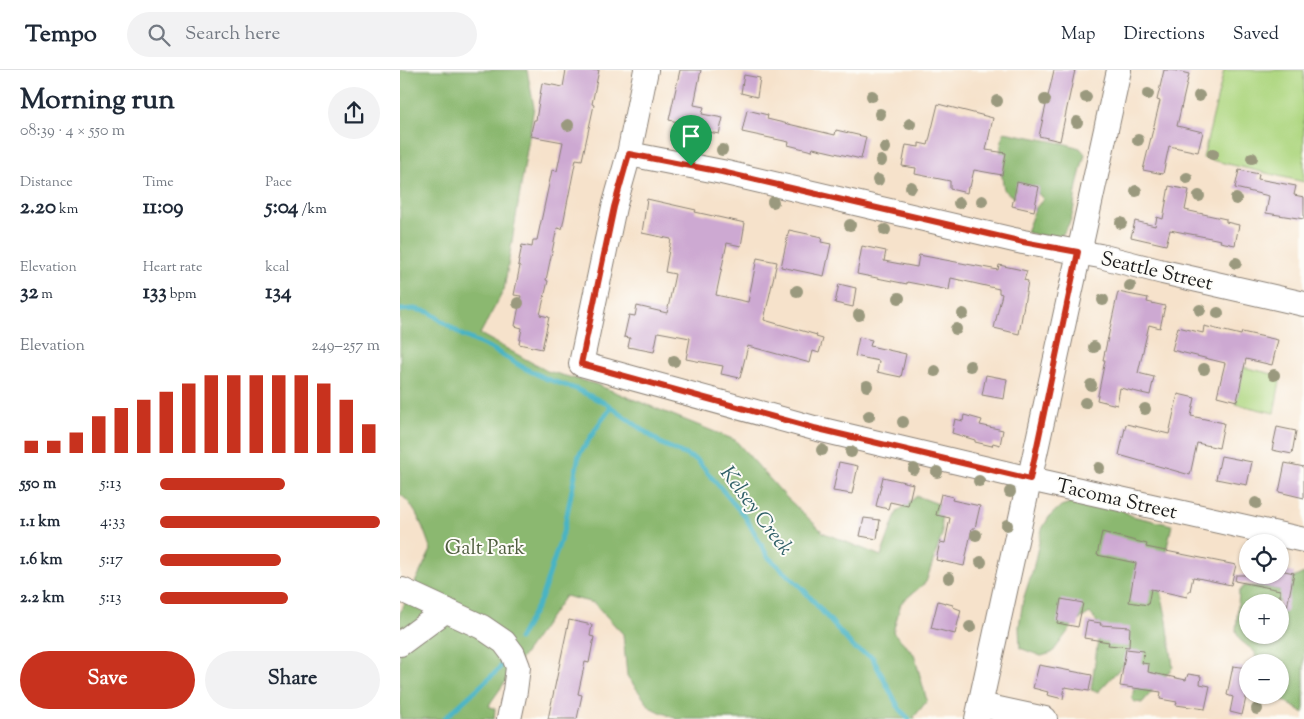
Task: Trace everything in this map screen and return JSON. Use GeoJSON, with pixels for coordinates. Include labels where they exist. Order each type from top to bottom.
{"type":"FeatureCollection","features":[{"type":"Feature","properties":{"kind":"street"},"geometry":{"type":"LineString","coordinates":[[629,154],[646,70]]}},
{"type":"Feature","properties":{"kind":"street"},"geometry":{"type":"LineString","coordinates":[[1046,719],[979,712],[1119,70]]}},
{"type":"Feature","properties":{"kind":"street","name":"Seattle Street"},"geometry":{"type":"LineString","coordinates":[[629,154],[722,172],[1023,242],[1100,256],[1304,304]]}},
{"type":"Feature","properties":{"kind":"street","name":"Tacoma Street"},"geometry":{"type":"LineString","coordinates":[[629,154],[614,207],[581,364],[814,428],[1030,479],[1304,540]]}},
{"type":"Feature","properties":{"kind":"street"},"geometry":{"type":"LineString","coordinates":[[402,590],[482,627],[504,642],[513,654],[518,667],[509,719]]}},
{"type":"Feature","properties":{"kind":"street"},"geometry":{"type":"LineString","coordinates":[[400,644],[446,610]]}},
{"type":"Feature","properties":{"kind":"green space","name":"Galt Park"},"geometry":{"type":"Polygon","coordinates":[[[400,70],[527,70],[534,107],[504,290],[480,334],[547,371],[595,384],[735,440],[786,497],[824,533],[881,556],[897,512],[917,496],[941,505],[942,535],[926,582],[901,603],[893,632],[914,654],[927,701],[914,717],[915,719],[677,719],[651,708],[627,676],[623,634],[594,603],[565,596],[491,702],[489,706],[495,709],[494,719],[400,719],[400,613],[431,550],[423,527],[415,512],[400,494],[400,70]]]}},
{"type":"Feature","properties":{"kind":"green space"},"geometry":{"type":"Polygon","coordinates":[[[1224,70],[1304,70],[1304,182],[1203,158],[1224,70]]]}},
{"type":"Feature","properties":{"kind":"green space"},"geometry":{"type":"Polygon","coordinates":[[[1004,132],[1066,144],[1080,148],[1085,154],[1073,212],[1068,225],[1058,240],[1026,232],[1035,209],[1043,199],[1035,190],[1014,198],[1004,190],[1001,153],[1004,132]]]}},
{"type":"Feature","properties":{"kind":"green space"},"geometry":{"type":"Polygon","coordinates":[[[1243,367],[1281,376],[1274,413],[1236,404],[1243,367]]]}},
{"type":"Feature","properties":{"kind":"green space"},"geometry":{"type":"Polygon","coordinates":[[[1076,501],[1120,509],[1132,516],[1172,525],[1159,582],[1167,621],[1173,667],[1142,703],[1135,702],[1132,699],[1137,670],[1125,663],[1098,692],[1091,690],[1100,626],[1090,613],[1075,622],[1052,653],[1041,656],[1020,648],[1019,627],[1023,600],[1033,569],[1042,529],[1049,517],[1061,506],[1076,501]]]}},
{"type":"Feature","properties":{"kind":"green space"},"geometry":{"type":"Polygon","coordinates":[[[1304,573],[1304,713],[1289,704],[1289,654],[1255,654],[1245,644],[1289,644],[1289,594],[1239,594],[1239,638],[1236,631],[1239,592],[1244,586],[1264,587],[1290,592],[1293,578],[1304,573]]]}},
{"type":"Feature","properties":{"kind":"building"},"geometry":{"type":"Polygon","coordinates":[[[566,70],[599,70],[592,104],[594,105],[582,160],[576,159],[562,229],[557,228],[546,280],[548,281],[540,315],[549,317],[542,349],[519,344],[522,328],[515,326],[521,296],[514,295],[522,245],[532,247],[533,240],[537,240],[552,170],[557,171],[563,142],[530,136],[534,120],[536,120],[542,83],[563,87],[566,70]]]}},
{"type":"Feature","properties":{"kind":"building"},"geometry":{"type":"Polygon","coordinates":[[[680,70],[701,70],[694,105],[704,107],[702,114],[723,118],[719,134],[698,130],[699,127],[669,120],[680,70]]]}},
{"type":"Feature","properties":{"kind":"building"},"geometry":{"type":"Polygon","coordinates":[[[1054,70],[1075,70],[1060,141],[1039,136],[1054,70]]]}},
{"type":"Feature","properties":{"kind":"building"},"geometry":{"type":"Polygon","coordinates":[[[1164,70],[1189,74],[1177,126],[1203,132],[1198,152],[1169,146],[1163,174],[1143,170],[1160,101],[1157,100],[1164,70]]]}},
{"type":"Feature","properties":{"kind":"building"},"geometry":{"type":"Polygon","coordinates":[[[744,75],[760,78],[757,97],[741,93],[744,75]]]}},
{"type":"Feature","properties":{"kind":"building"},"geometry":{"type":"Polygon","coordinates":[[[938,104],[993,118],[986,150],[1006,153],[1002,175],[974,170],[967,193],[950,189],[950,181],[915,174],[916,168],[902,166],[906,145],[919,147],[919,143],[928,145],[938,104]]]}},
{"type":"Feature","properties":{"kind":"building"},"geometry":{"type":"Polygon","coordinates":[[[747,110],[768,115],[767,119],[835,135],[836,130],[866,137],[861,159],[813,148],[812,151],[788,145],[789,142],[742,132],[747,110]]]}},
{"type":"Feature","properties":{"kind":"building"},"geometry":{"type":"Polygon","coordinates":[[[1239,170],[1259,174],[1258,179],[1296,186],[1294,195],[1304,197],[1304,219],[1266,213],[1269,196],[1235,188],[1239,170]]]}},
{"type":"Feature","properties":{"kind":"building"},"geometry":{"type":"Polygon","coordinates":[[[1017,182],[1039,187],[1034,211],[1012,206],[1017,182]]]}},
{"type":"Feature","properties":{"kind":"building"},"geometry":{"type":"Polygon","coordinates":[[[1169,186],[1189,190],[1185,210],[1226,219],[1226,222],[1239,225],[1235,245],[1220,242],[1221,240],[1170,230],[1166,245],[1131,237],[1135,221],[1155,226],[1157,217],[1163,219],[1169,186]]]}},
{"type":"Feature","properties":{"kind":"building"},"geometry":{"type":"Polygon","coordinates":[[[647,199],[745,223],[741,246],[727,243],[716,295],[748,302],[757,258],[777,262],[764,320],[817,335],[816,337],[823,339],[819,353],[813,351],[810,363],[748,346],[740,378],[721,374],[723,366],[686,359],[690,338],[658,332],[654,352],[628,347],[630,338],[624,337],[629,315],[635,316],[637,306],[667,313],[675,274],[665,272],[671,239],[642,233],[647,199]]]}},
{"type":"Feature","properties":{"kind":"building"},"geometry":{"type":"Polygon","coordinates":[[[789,230],[822,237],[821,242],[831,244],[824,276],[781,267],[789,230]]]}},
{"type":"Feature","properties":{"kind":"building"},"geometry":{"type":"Polygon","coordinates":[[[862,246],[886,251],[884,261],[917,267],[919,255],[998,270],[999,265],[1027,271],[1024,280],[1028,281],[1019,334],[994,328],[1002,294],[999,293],[999,289],[951,278],[949,290],[857,274],[862,246]]]}},
{"type":"Feature","properties":{"kind":"building"},"geometry":{"type":"Polygon","coordinates":[[[839,284],[856,288],[853,307],[835,303],[839,284]]]}},
{"type":"Feature","properties":{"kind":"building"},"geometry":{"type":"Polygon","coordinates":[[[1118,292],[1148,298],[1147,302],[1165,306],[1160,328],[1149,325],[1138,373],[1154,377],[1150,395],[1120,388],[1117,405],[1097,400],[1105,360],[1103,360],[1118,292]]]}},
{"type":"Feature","properties":{"kind":"building"},"geometry":{"type":"Polygon","coordinates":[[[1204,326],[1241,335],[1242,332],[1278,340],[1272,365],[1246,359],[1237,401],[1217,396],[1225,363],[1172,350],[1178,327],[1203,333],[1204,326]]]}},
{"type":"Feature","properties":{"kind":"building"},"geometry":{"type":"Polygon","coordinates":[[[859,337],[872,340],[870,346],[906,354],[901,377],[877,372],[879,361],[855,356],[859,337]]]}},
{"type":"Feature","properties":{"kind":"building"},"geometry":{"type":"Polygon","coordinates":[[[986,375],[1007,379],[1004,399],[982,395],[986,375]]]}},
{"type":"Feature","properties":{"kind":"building"},"geometry":{"type":"Polygon","coordinates":[[[1178,394],[1195,398],[1191,416],[1224,423],[1219,448],[1197,443],[1190,475],[1119,455],[1126,424],[1169,434],[1178,394]]]}},
{"type":"Feature","properties":{"kind":"building"},"geometry":{"type":"Polygon","coordinates":[[[964,415],[982,420],[980,425],[1003,430],[1000,445],[993,443],[992,446],[975,442],[975,440],[952,433],[955,419],[963,421],[964,415]]]}},
{"type":"Feature","properties":{"kind":"building"},"geometry":{"type":"Polygon","coordinates":[[[1277,427],[1296,431],[1292,454],[1272,450],[1277,427]]]}},
{"type":"Feature","properties":{"kind":"building"},"geometry":{"type":"Polygon","coordinates":[[[1221,456],[1252,462],[1247,485],[1216,479],[1221,456]]]}},
{"type":"Feature","properties":{"kind":"building"},"geometry":{"type":"Polygon","coordinates":[[[839,462],[858,466],[852,494],[833,491],[839,462]]]}},
{"type":"Feature","properties":{"kind":"building"},"geometry":{"type":"Polygon","coordinates":[[[1285,463],[1304,467],[1304,498],[1279,492],[1285,463]]]}},
{"type":"Feature","properties":{"kind":"building"},"geometry":{"type":"Polygon","coordinates":[[[883,477],[913,484],[908,506],[890,502],[888,509],[876,506],[883,477]]]}},
{"type":"Feature","properties":{"kind":"building"},"geometry":{"type":"Polygon","coordinates":[[[941,494],[953,497],[952,500],[980,506],[975,528],[972,528],[964,566],[936,560],[940,542],[945,543],[950,518],[936,515],[941,494]]]}},
{"type":"Feature","properties":{"kind":"building"},"geometry":{"type":"Polygon","coordinates":[[[864,518],[880,520],[877,539],[860,536],[864,518]]]}},
{"type":"Feature","properties":{"kind":"building"},"geometry":{"type":"Polygon","coordinates":[[[1102,532],[1147,544],[1146,547],[1236,565],[1231,585],[1193,577],[1187,597],[1151,589],[1148,605],[1129,602],[1136,563],[1097,555],[1102,532]]]}},
{"type":"Feature","properties":{"kind":"building"},"geometry":{"type":"Polygon","coordinates":[[[1289,572],[1294,573],[1289,597],[1289,594],[1280,594],[1280,590],[1250,584],[1289,584],[1289,572]]]}},
{"type":"Feature","properties":{"kind":"building"},"geometry":{"type":"Polygon","coordinates":[[[1236,575],[1239,575],[1239,582],[1235,581],[1236,575]]]}},
{"type":"Feature","properties":{"kind":"building"},"geometry":{"type":"Polygon","coordinates":[[[1061,599],[1083,603],[1078,627],[1057,623],[1061,599]]]}},
{"type":"Feature","properties":{"kind":"building"},"geometry":{"type":"Polygon","coordinates":[[[938,601],[953,605],[953,607],[961,610],[955,634],[931,628],[938,601]]]}},
{"type":"Feature","properties":{"kind":"building"},"geometry":{"type":"Polygon","coordinates":[[[569,620],[592,625],[590,636],[594,637],[589,663],[585,662],[578,694],[582,695],[577,719],[548,719],[569,620]]]}},
{"type":"Feature","properties":{"kind":"building"},"geometry":{"type":"Polygon","coordinates":[[[1087,621],[1101,623],[1100,625],[1130,627],[1129,647],[1108,645],[1109,642],[1084,638],[1087,621]]]}},
{"type":"Feature","properties":{"kind":"building"},"geometry":{"type":"Polygon","coordinates":[[[1126,649],[1144,651],[1142,663],[1149,664],[1148,672],[1186,680],[1188,674],[1201,676],[1200,684],[1210,686],[1205,709],[1176,705],[1177,702],[1160,699],[1161,692],[1120,686],[1126,649]]]}},
{"type":"Feature","properties":{"kind":"building"},"geometry":{"type":"Polygon","coordinates":[[[1039,665],[1092,675],[1089,691],[1065,687],[1063,699],[1047,695],[1048,692],[1033,688],[1039,665]]]}},
{"type":"Feature","properties":{"kind":"building"},"geometry":{"type":"Polygon","coordinates":[[[1233,666],[1239,667],[1239,704],[1245,704],[1242,715],[1230,712],[1233,697],[1227,695],[1233,666]]]}},
{"type":"Feature","properties":{"kind":"waterway","name":"Kelsey Creek"},"geometry":{"type":"LineString","coordinates":[[400,310],[414,309],[429,312],[462,335],[492,349],[524,368],[607,404],[662,444],[697,460],[746,518],[768,557],[802,588],[854,648],[872,657],[900,710],[909,719]]}},
{"type":"Feature","properties":{"kind":"waterway"},"geometry":{"type":"LineString","coordinates":[[519,639],[541,599],[564,529],[579,455],[611,408]]}},
{"type":"Feature","properties":{"kind":"waterway"},"geometry":{"type":"LineString","coordinates":[[444,719],[497,671],[503,663]]}},
{"type":"Feature","properties":{"kind":"route"},"geometry":{"type":"LineString","coordinates":[[629,154],[691,166],[910,214],[1023,242],[1078,252],[1030,479],[814,428],[581,364],[614,207],[629,154]]}}]}
